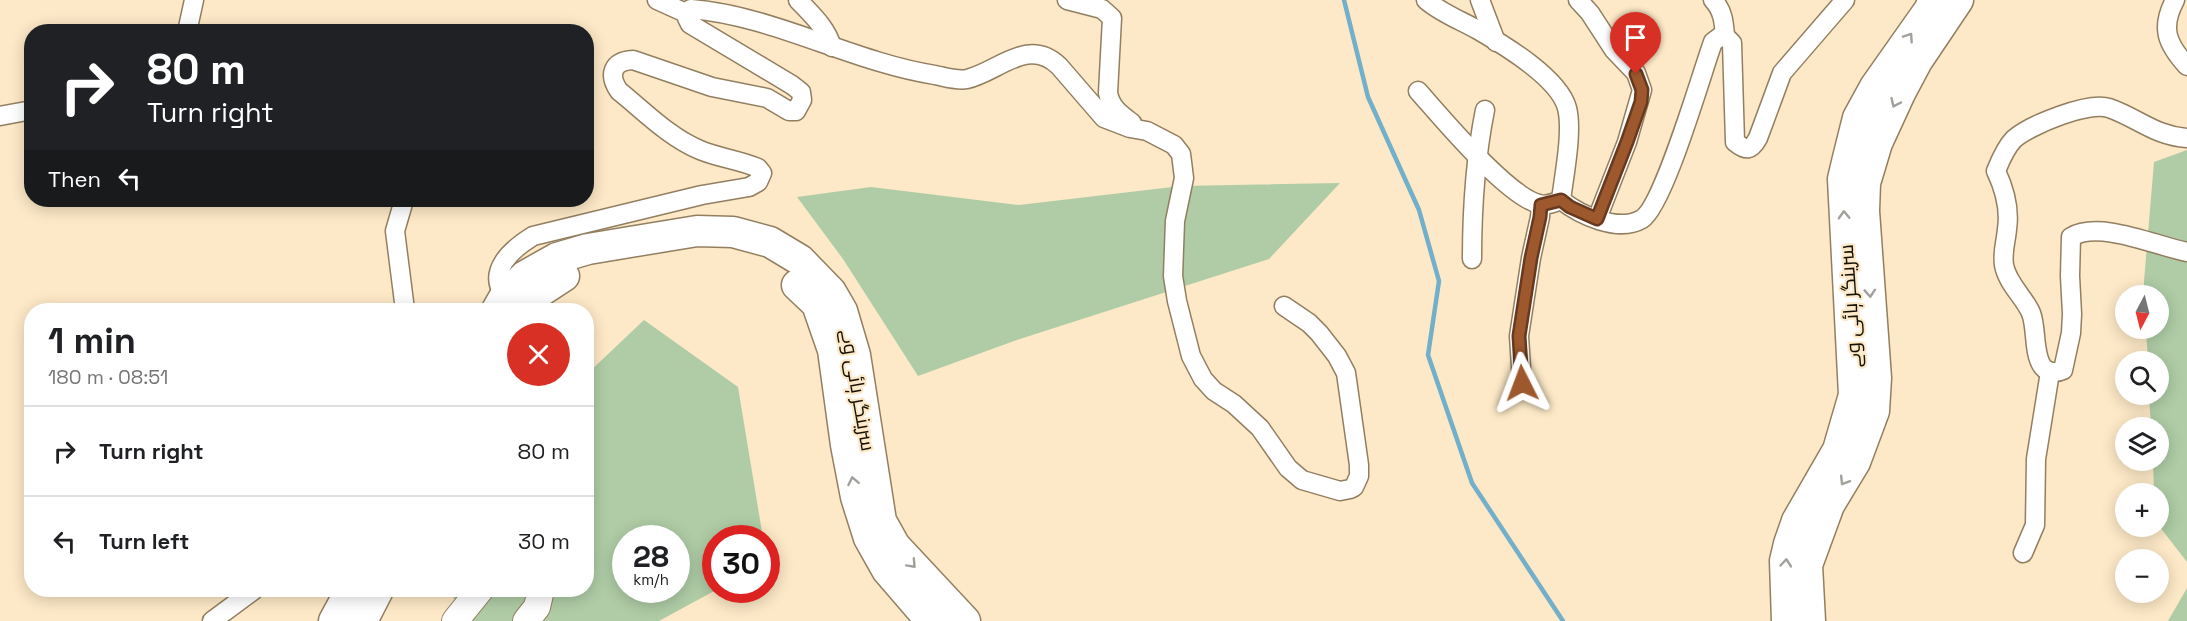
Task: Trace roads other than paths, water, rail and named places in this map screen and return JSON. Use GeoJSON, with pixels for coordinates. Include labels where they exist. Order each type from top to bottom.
{"type":"FeatureCollection","features":[{"type":"Feature","properties":{"kind":"highway","name":"سرینگر ہائی وے"},"geometry":{"type":"LineString","coordinates":[[1787,621],[1785,561],[1789,544],[1797,521],[1838,450],[1854,395],[1843,179],[1858,118],[1875,87],[1933,0]]}},
{"type":"Feature","properties":{"kind":"highway","name":"سرینگر ہائی وے"},"geometry":{"type":"LineString","coordinates":[[1810,621],[1807,564],[1829,505],[1855,462],[1874,411],[1876,378],[1864,212],[1865,183],[1877,143],[1899,93],[1917,61],[1958,0]]}},
{"type":"Feature","properties":{"kind":"highway","name":"سرینگر ہائی وے"},"geometry":{"type":"LineString","coordinates":[[510,303],[525,276],[557,258],[588,249],[697,231],[733,232],[770,242],[800,260],[831,291],[843,311],[855,355],[881,521],[895,546],[965,621]]}},
{"type":"Feature","properties":{"kind":"highway","name":"سرینگر ہائی وے"},"geometry":{"type":"LineString","coordinates":[[514,303],[538,292],[561,277],[583,268],[672,254],[717,250],[755,257],[784,270],[817,304],[833,350],[854,487],[869,538],[887,570],[931,621]]}},
{"type":"Feature","properties":{"kind":"highway"},"geometry":{"type":"LineString","coordinates":[[338,620],[348,597]]}},
{"type":"Feature","properties":{"kind":"highway"},"geometry":{"type":"LineString","coordinates":[[338,620],[369,597]]}},
{"type":"Feature","properties":{"kind":"main road"},"geometry":{"type":"LineString","coordinates":[[455,621],[474,597]]}},
{"type":"Feature","properties":{"kind":"main road"},"geometry":{"type":"LineString","coordinates":[[526,621],[537,607],[539,597]]}},
{"type":"Feature","properties":{"kind":"street"},"geometry":{"type":"LineString","coordinates":[[189,24],[194,0]]}},
{"type":"Feature","properties":{"kind":"street"},"geometry":{"type":"LineString","coordinates":[[657,0],[688,14]]}},
{"type":"Feature","properties":{"kind":"street"},"geometry":{"type":"LineString","coordinates":[[798,0],[822,25],[832,47]]}},
{"type":"Feature","properties":{"kind":"street"},"geometry":{"type":"LineString","coordinates":[[1067,0],[1102,9],[1112,18],[1108,71],[1110,103],[1115,110],[1141,130]]}},
{"type":"Feature","properties":{"kind":"street"},"geometry":{"type":"LineString","coordinates":[[1426,0],[1435,8],[1473,27],[1542,75],[1564,100],[1568,132],[1561,200]]}},
{"type":"Feature","properties":{"kind":"street"},"geometry":{"type":"LineString","coordinates":[[1480,0],[1496,42]]}},
{"type":"Feature","properties":{"kind":"street"},"geometry":{"type":"LineString","coordinates":[[1578,0],[1590,13],[1614,50],[1636,74],[1642,90],[1627,142],[1597,219]]}},
{"type":"Feature","properties":{"kind":"street"},"geometry":{"type":"LineString","coordinates":[[1713,0],[1723,16],[1725,36],[1732,43],[1735,142],[1748,150],[1754,147],[1758,138],[1782,73],[1845,0]]}},
{"type":"Feature","properties":{"kind":"street"},"geometry":{"type":"LineString","coordinates":[[2175,0],[2167,14],[2166,34],[2187,66]]}},
{"type":"Feature","properties":{"kind":"street"},"geometry":{"type":"LineString","coordinates":[[506,303],[499,288],[499,271],[510,254],[533,236],[702,195],[749,187],[758,182],[762,172],[758,168],[697,149],[676,136],[619,91],[613,82],[613,73],[618,63],[633,60],[712,87],[767,98],[789,111],[795,111],[802,100],[801,92],[792,84],[690,24],[687,18],[691,9],[732,16],[920,73],[964,80],[1014,57],[1041,55],[1052,59],[1104,118],[1130,128],[1147,131],[1174,145],[1181,154],[1184,178],[1175,221],[1173,276],[1191,356],[1203,379],[1214,391],[1234,404],[1260,428],[1288,468],[1302,480],[1340,491],[1350,489],[1354,487],[1359,476],[1359,465],[1346,373],[1337,356],[1319,333],[1309,323],[1284,306]]}},
{"type":"Feature","properties":{"kind":"street"},"geometry":{"type":"LineString","coordinates":[[1561,200],[1570,207],[1597,219],[1614,223],[1635,222],[1644,218],[1651,209],[1676,152],[1713,42],[1720,36],[1725,36]]}},
{"type":"Feature","properties":{"kind":"street"},"geometry":{"type":"LineString","coordinates":[[1418,91],[1508,185],[1530,201],[1541,205],[1561,200]]}},
{"type":"Feature","properties":{"kind":"street"},"geometry":{"type":"LineString","coordinates":[[2187,138],[2172,137],[2108,108],[2088,107],[2050,119],[2014,139],[2000,160],[1996,171],[2003,186],[2008,212],[2003,252],[2004,268],[2031,314],[2039,359],[2043,368],[2050,372],[2063,370],[2071,333],[2071,237],[2087,232],[2119,233],[2187,252]]}},
{"type":"Feature","properties":{"kind":"street"},"geometry":{"type":"LineString","coordinates":[[1472,259],[1472,204],[1476,154],[1485,110]]}},
{"type":"Feature","properties":{"kind":"street"},"geometry":{"type":"LineString","coordinates":[[0,116],[24,112]]}},
{"type":"Feature","properties":{"kind":"street"},"geometry":{"type":"LineString","coordinates":[[1522,383],[1519,336],[1541,205]]}},
{"type":"Feature","properties":{"kind":"street"},"geometry":{"type":"LineString","coordinates":[[402,207],[396,231],[404,303]]}},
{"type":"Feature","properties":{"kind":"street"},"geometry":{"type":"LineString","coordinates":[[2023,553],[2035,525],[2036,459],[2050,372]]}},
{"type":"Feature","properties":{"kind":"street"},"geometry":{"type":"LineString","coordinates":[[212,621],[245,597]]}},
{"type":"Feature","properties":{"kind":"waterway"},"geometry":{"type":"LineString","coordinates":[[1344,0],[1368,97],[1419,210],[1439,281],[1428,355],[1472,483],[1563,621]]}}]}
